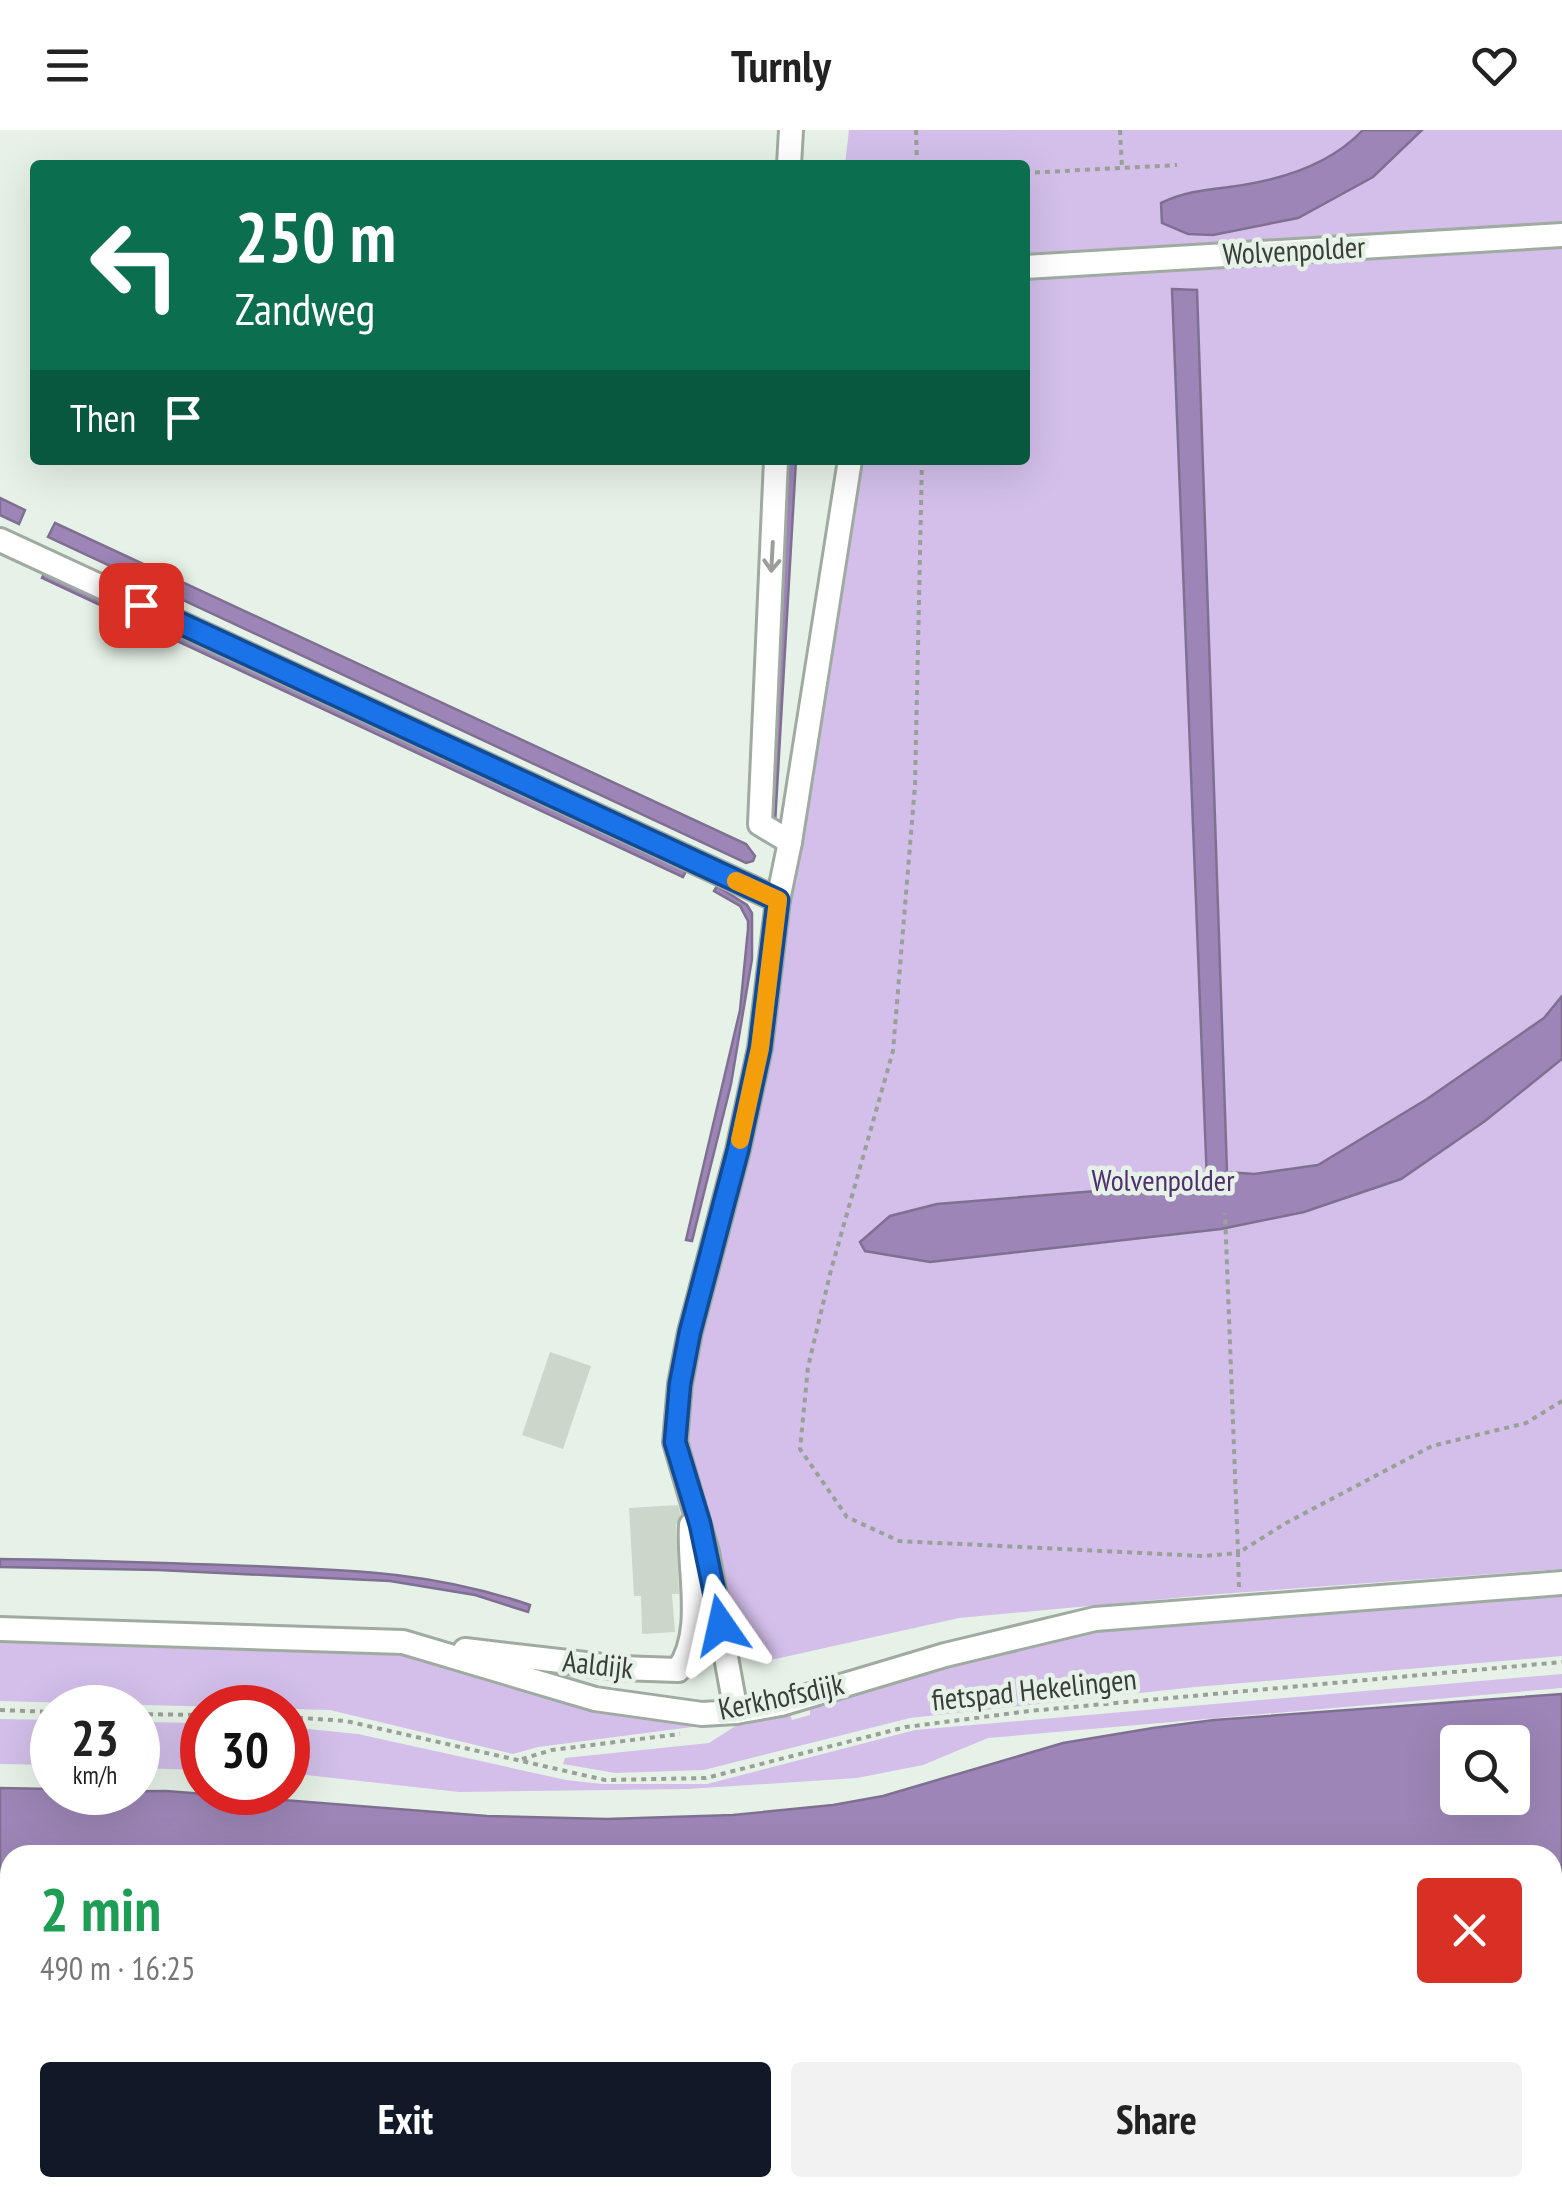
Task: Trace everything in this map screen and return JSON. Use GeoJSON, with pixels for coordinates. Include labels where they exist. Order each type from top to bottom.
{"type":"FeatureCollection","features":[{"type":"Feature","properties":{"kind":"street"},"geometry":{"type":"LineString","coordinates":[[789,160],[791,130]]}},
{"type":"Feature","properties":{"kind":"street","name":"Wolvenpolder"},"geometry":{"type":"LineString","coordinates":[[1030,267],[1562,235]]}},
{"type":"Feature","properties":{"kind":"street"},"geometry":{"type":"LineString","coordinates":[[776,465],[760,824],[790,842]]}},
{"type":"Feature","properties":{"kind":"street"},"geometry":{"type":"LineString","coordinates":[[736,1712],[718,1607],[675,1442],[680,1384],[760,1048],[778,900],[849,465]]}},
{"type":"Feature","properties":{"kind":"street"},"geometry":{"type":"LineString","coordinates":[[0,540],[778,900]]}},
{"type":"Feature","properties":{"kind":"street","name":"Aaldijk"},"geometry":{"type":"LineString","coordinates":[[402,1642],[620,1668],[678,1670],[689,1654],[691,1634],[692,1497]]}},
{"type":"Feature","properties":{"kind":"street","name":"Kerkhofsdijk"},"geometry":{"type":"LineString","coordinates":[[0,1628],[402,1642],[595,1699],[702,1714],[781,1704],[945,1655],[1095,1619],[1562,1583]]}},
{"type":"Feature","properties":{"kind":"path"},"geometry":{"type":"LineString","coordinates":[[916,130],[917,160]]}},
{"type":"Feature","properties":{"kind":"path"},"geometry":{"type":"LineString","coordinates":[[1120,130],[1122,168]]}},
{"type":"Feature","properties":{"kind":"path"},"geometry":{"type":"LineString","coordinates":[[1030,174],[1177,165]]}},
{"type":"Feature","properties":{"kind":"path"},"geometry":{"type":"LineString","coordinates":[[922,465],[915,785],[893,1051],[808,1367],[800,1450],[847,1517],[898,1541],[1204,1556],[1238,1552],[1286,1522],[1432,1446],[1526,1423],[1562,1402]]}},
{"type":"Feature","properties":{"kind":"path"},"geometry":{"type":"LineString","coordinates":[[1225,1212],[1240,1608]]}},
{"type":"Feature","properties":{"kind":"path","name":"fietspad Hekelingen"},"geometry":{"type":"LineString","coordinates":[[310,1719],[346,1721],[605,1780],[706,1778],[906,1726],[1028,1711],[1562,1662]]}},
{"type":"Feature","properties":{"kind":"path"},"geometry":{"type":"LineString","coordinates":[[0,1710],[30,1711]]}},
{"type":"Feature","properties":{"kind":"path","name":"fietspad Hekelingen"},"geometry":{"type":"LineString","coordinates":[[517,1760],[552,1750],[696,1732]]}},
{"type":"Feature","properties":{"kind":"green space","name":"Wolvenpolder"},"geometry":{"type":"Polygon","coordinates":[[[849,130],[1562,130],[1562,1569],[959,1618],[762,1662],[756,1641],[730,1645],[684,1448],[690,1363],[830,623],[835,465],[1030,465],[1030,160],[846,160],[849,130]]]}},
{"type":"Feature","properties":{"kind":"green space"},"geometry":{"type":"Polygon","coordinates":[[[1562,1588],[1562,1656],[1195,1687],[910,1718],[704,1770],[615,1773],[563,1764],[565,1758],[709,1743],[737,1725],[788,1709],[792,1720],[810,1715],[810,1702],[1069,1634],[1217,1617],[1562,1588]]]}},
{"type":"Feature","properties":{"kind":"green space"},"geometry":{"type":"Polygon","coordinates":[[[0,1635],[387,1647],[715,1724],[538,1747],[513,1754],[330,1710],[310,1709],[310,1685],[180,1685],[180,1706],[160,1705],[160,1685],[30,1685],[30,1702],[0,1701],[0,1635]]]}},
{"type":"Feature","properties":{"kind":"green space"},"geometry":{"type":"Polygon","coordinates":[[[1562,1674],[1562,1688],[988,1738],[923,1765],[857,1778],[688,1789],[459,1792],[310,1775],[310,1729],[358,1734],[566,1780],[602,1784],[707,1784],[915,1730],[1562,1674]]]}},
{"type":"Feature","properties":{"kind":"green space"},"geometry":{"type":"Polygon","coordinates":[[[0,1719],[30,1720],[30,1765],[0,1764],[0,1719]]]}},
{"type":"Feature","properties":{"kind":"green space"},"geometry":{"type":"Polygon","coordinates":[[[160,1722],[180,1723],[180,1769],[160,1769],[160,1722]]]}},
{"type":"Feature","properties":{"kind":"shaded area"},"geometry":{"type":"Polygon","coordinates":[[[1363,130],[1422,130],[1373,177],[1298,218],[1213,235],[1188,234],[1162,223],[1161,203],[1186,194],[1265,181],[1301,170],[1334,153],[1363,130]]]}},
{"type":"Feature","properties":{"kind":"shaded area"},"geometry":{"type":"Polygon","coordinates":[[[1172,289],[1197,290],[1227,1172],[1254,1174],[1318,1165],[1427,1099],[1544,1018],[1562,996],[1562,1059],[1485,1121],[1401,1179],[1304,1212],[1221,1229],[930,1262],[865,1251],[860,1242],[890,1216],[937,1204],[1207,1182],[1172,289]]]}},
{"type":"Feature","properties":{"kind":"shaded area"},"geometry":{"type":"Polygon","coordinates":[[[789,465],[796,465],[775,824],[769,822],[789,465]]]}},
{"type":"Feature","properties":{"kind":"shaded area"},"geometry":{"type":"Polygon","coordinates":[[[0,498],[25,510],[19,524],[0,515],[0,498]]]}},
{"type":"Feature","properties":{"kind":"shaded area"},"geometry":{"type":"Polygon","coordinates":[[[55,523],[746,844],[755,856],[753,861],[746,863],[48,537],[55,523]]]}},
{"type":"Feature","properties":{"kind":"shaded area"},"geometry":{"type":"Polygon","coordinates":[[[45,572],[686,871],[683,877],[42,578],[45,572]]]}},
{"type":"Feature","properties":{"kind":"shaded area"},"geometry":{"type":"Polygon","coordinates":[[[717,886],[747,905],[752,913],[752,959],[731,1084],[692,1241],[686,1240],[740,1010],[748,929],[740,906],[714,891],[717,886]]]}},
{"type":"Feature","properties":{"kind":"shaded area"},"geometry":{"type":"Polygon","coordinates":[[[0,1559],[359,1571],[426,1579],[530,1605],[528,1612],[475,1595],[390,1581],[0,1567],[0,1559]]]}},
{"type":"Feature","properties":{"kind":"shaded area"},"geometry":{"type":"Polygon","coordinates":[[[1562,1694],[1562,1845],[0,1845],[0,1788],[30,1789],[30,1815],[160,1815],[160,1791],[166,1791],[180,1792],[180,1815],[310,1815],[310,1802],[487,1816],[607,1819],[733,1815],[883,1796],[1063,1743],[1214,1720],[1562,1694]]]}},
{"type":"Feature","properties":{"kind":"building"},"geometry":{"type":"Polygon","coordinates":[[[550,1352],[591,1366],[563,1449],[522,1435],[550,1352]]]}},
{"type":"Feature","properties":{"kind":"building"},"geometry":{"type":"Polygon","coordinates":[[[678,1505],[679,1594],[672,1594],[675,1632],[642,1634],[641,1596],[634,1596],[629,1508],[678,1505]]]}},
{"type":"Feature","properties":{"kind":"slow traffic"},"geometry":{"type":"LineString","coordinates":[[736,881],[778,900],[760,1048],[740,1140]]}},
{"type":"Feature","properties":{"kind":"route"},"geometry":{"type":"LineString","coordinates":[[141,605],[778,900],[760,1048],[738,1150],[690,1332],[675,1442],[700,1524],[721,1625]]}}]}
